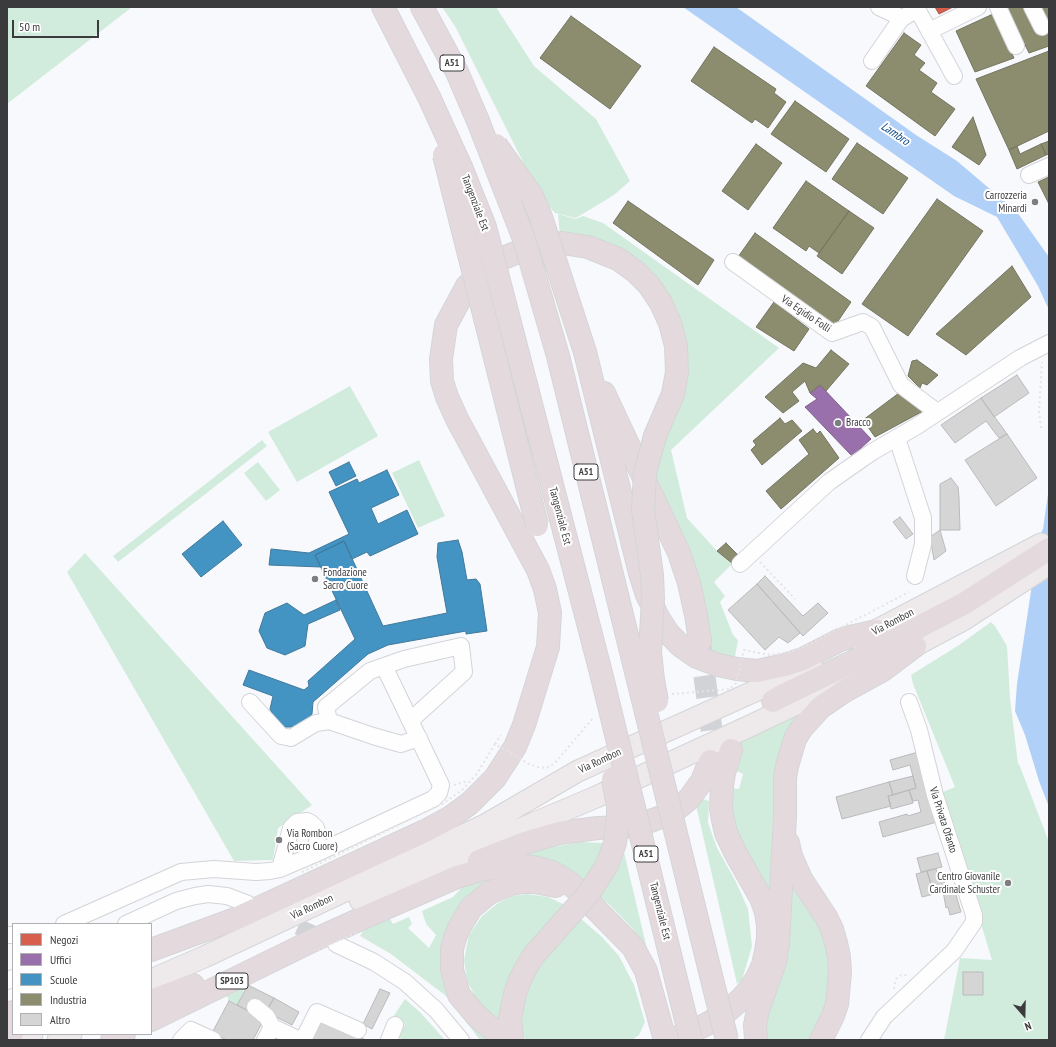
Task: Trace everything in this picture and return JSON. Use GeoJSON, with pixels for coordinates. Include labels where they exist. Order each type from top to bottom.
{"type":"FeatureCollection","features":[{"type":"Feature","properties":{"kind":"highway","name":"Tangenziale Est"},"geometry":{"type":"LineString","coordinates":[[383,7],[429,97],[461,167],[484,227],[600,669],[691,1040]]}},
{"type":"Feature","properties":{"kind":"highway","name":"A51"},"geometry":{"type":"LineString","coordinates":[[422,7],[457,72],[478,121],[524,239],[558,356],[727,1040]]}},
{"type":"Feature","properties":{"kind":"highway"},"geometry":{"type":"LineString","coordinates":[[429,97],[554,597],[557,630],[552,658],[536,705],[524,725]]}},
{"type":"Feature","properties":{"kind":"highway"},"geometry":{"type":"LineString","coordinates":[[478,121],[532,196],[541,217],[585,352],[640,573],[647,595],[668,633],[681,646],[697,656],[718,665],[757,671],[785,666],[803,659],[840,640],[877,631]]}},
{"type":"Feature","properties":{"kind":"highway"},"geometry":{"type":"LineString","coordinates":[[152,950],[235,920],[425,831],[470,803],[495,778],[516,747],[548,647],[550,620],[548,601],[542,578],[457,419],[447,397],[442,380],[441,359],[446,325],[467,286],[484,270],[504,258],[523,250],[562,243],[588,247],[618,259],[636,272],[650,285],[661,303],[670,323],[676,346],[677,372],[673,394],[655,436],[645,473],[642,510],[653,581],[650,652],[651,666],[656,698],[678,791],[675,830]]}},
{"type":"Feature","properties":{"kind":"highway"},"geometry":{"type":"LineString","coordinates":[[585,352],[679,553],[689,584],[700,641]]}},
{"type":"Feature","properties":{"kind":"highway"},"geometry":{"type":"LineString","coordinates":[[773,701],[965,603],[1043,555]]}},
{"type":"Feature","properties":{"kind":"highway"},"geometry":{"type":"LineString","coordinates":[[756,1040],[755,1025],[758,1010],[775,962],[778,943],[785,817],[785,778],[795,739],[801,729],[821,707],[842,692],[883,670],[915,646]]}},
{"type":"Feature","properties":{"kind":"highway"},"geometry":{"type":"LineString","coordinates":[[512,1040],[510,1018],[519,982],[534,955],[589,893],[599,879],[607,865],[615,843],[618,806],[599,720],[598,697],[600,669]]}},
{"type":"Feature","properties":{"kind":"highway"},"geometry":{"type":"LineString","coordinates":[[152,1001],[214,976],[315,945],[361,927],[457,877],[484,869],[510,866],[538,868],[552,872],[570,883],[626,939],[638,956],[646,972],[666,1036],[711,1022],[723,1015],[749,990],[763,965],[768,938],[766,912],[761,898],[733,849],[726,833],[723,820],[722,786],[724,773],[731,750]]}},
{"type":"Feature","properties":{"kind":"highway"},"geometry":{"type":"LineString","coordinates":[[361,927],[410,891],[451,872],[532,841],[574,830],[625,827],[645,823],[661,817],[678,808],[689,799],[702,781],[710,761]]}},
{"type":"Feature","properties":{"kind":"highway"},"geometry":{"type":"LineString","coordinates":[[785,817],[787,840],[796,869],[808,891],[826,917],[836,943],[839,957],[840,973],[837,1004],[821,1040]]}},
{"type":"Feature","properties":{"kind":"highway"},"geometry":{"type":"LineString","coordinates":[[508,1040],[476,1015],[460,995],[455,983],[452,970],[452,949],[459,928],[465,917],[480,900],[489,893],[516,883],[534,882],[557,886],[588,901]]}},
{"type":"Feature","properties":{"kind":"highway","name":"SP103"},"geometry":{"type":"LineString","coordinates":[[152,1020],[315,945]]}},
{"type":"Feature","properties":{"kind":"highway"},"geometry":{"type":"LineString","coordinates":[[112,1040],[122,1035]]}},
{"type":"Feature","properties":{"kind":"main road","name":"Via Rombon"},"geometry":{"type":"LineString","coordinates":[[152,996],[440,863],[596,797],[660,768],[915,646],[964,620],[1043,555]]}},
{"type":"Feature","properties":{"kind":"main road","name":"Via Rombon"},"geometry":{"type":"LineString","coordinates":[[152,980],[217,951],[485,825],[578,771],[766,686],[877,631],[1043,555]]}},
{"type":"Feature","properties":{"kind":"main road"},"geometry":{"type":"LineString","coordinates":[[152,973],[242,923],[288,895]]}},
{"type":"Feature","properties":{"kind":"main road"},"geometry":{"type":"LineString","coordinates":[[19,1040],[30,1035]]}},
{"type":"Feature","properties":{"kind":"main road"},"geometry":{"type":"LineString","coordinates":[[58,1040],[69,1035]]}},
{"type":"Feature","properties":{"kind":"street"},"geometry":{"type":"LineString","coordinates":[[879,7],[901,19]]}},
{"type":"Feature","properties":{"kind":"street"},"geometry":{"type":"LineString","coordinates":[[929,31],[978,7]]}},
{"type":"Feature","properties":{"kind":"street"},"geometry":{"type":"LineString","coordinates":[[998,7],[1016,46]]}},
{"type":"Feature","properties":{"kind":"street"},"geometry":{"type":"LineString","coordinates":[[1032,7],[1042,27]]}},
{"type":"Feature","properties":{"kind":"street"},"geometry":{"type":"LineString","coordinates":[[872,61],[901,19],[916,8],[954,76]]}},
{"type":"Feature","properties":{"kind":"street"},"geometry":{"type":"LineString","coordinates":[[1029,175],[1049,166]]}},
{"type":"Feature","properties":{"kind":"street","name":"Via Egidio Folli"},"geometry":{"type":"LineString","coordinates":[[733,262],[832,333],[863,322],[872,327],[900,385],[933,409],[936,413]]}},
{"type":"Feature","properties":{"kind":"street"},"geometry":{"type":"LineString","coordinates":[[746,559],[829,482],[872,452],[936,413],[1020,358],[1047,347]]}},
{"type":"Feature","properties":{"kind":"street"},"geometry":{"type":"LineString","coordinates":[[896,438],[923,518],[923,544],[913,583]]}},
{"type":"Feature","properties":{"kind":"street"},"geometry":{"type":"LineString","coordinates":[[329,721],[326,707],[370,671],[404,659],[461,646],[464,672],[411,720]]}},
{"type":"Feature","properties":{"kind":"street"},"geometry":{"type":"LineString","coordinates":[[66,923],[181,872],[214,869],[256,872],[280,869],[433,799],[439,793],[441,785],[384,666]]}},
{"type":"Feature","properties":{"kind":"street"},"geometry":{"type":"LineString","coordinates":[[250,702],[281,736],[291,738],[316,723],[329,721],[401,744],[419,738]]}},
{"type":"Feature","properties":{"kind":"street","name":"Via Privata Ofanto"},"geometry":{"type":"LineString","coordinates":[[869,1040],[884,1017],[954,951],[974,922],[972,907],[934,795],[919,730],[909,702]]}},
{"type":"Feature","properties":{"kind":"street"},"geometry":{"type":"LineString","coordinates":[[280,869],[291,828],[298,822],[306,820],[316,828],[318,836],[315,854]]}},
{"type":"Feature","properties":{"kind":"street"},"geometry":{"type":"LineString","coordinates":[[128,923],[176,901],[195,896],[208,894],[227,896],[248,904]]}},
{"type":"Feature","properties":{"kind":"street"},"geometry":{"type":"LineString","coordinates":[[336,944],[360,955],[401,979],[429,1003],[461,1040]]}},
{"type":"Feature","properties":{"kind":"street"},"geometry":{"type":"LineString","coordinates":[[255,1007],[267,1017],[269,1033],[302,1040],[317,1012],[358,1030]]}},
{"type":"Feature","properties":{"kind":"street"},"geometry":{"type":"LineString","coordinates":[[389,1040],[396,1025]]}},
{"type":"Feature","properties":{"kind":"street"},"geometry":{"type":"LineString","coordinates":[[181,1040],[191,1030],[213,1040]]}},
{"type":"Feature","properties":{"kind":"path"},"geometry":{"type":"LineString","coordinates":[[1041,428],[1039,407],[1047,347]]}},
{"type":"Feature","properties":{"kind":"path"},"geometry":{"type":"LineString","coordinates":[[746,559],[795,599]]}},
{"type":"Feature","properties":{"kind":"path"},"geometry":{"type":"LineString","coordinates":[[670,694],[730,689],[736,683],[744,650],[770,655],[790,652],[802,648],[909,592],[913,583]]}},
{"type":"Feature","properties":{"kind":"path"},"geometry":{"type":"LineString","coordinates":[[302,872],[444,804],[462,790],[476,776],[495,744],[529,764],[546,768],[554,764],[598,712]]}},
{"type":"Feature","properties":{"kind":"path"},"geometry":{"type":"LineString","coordinates":[[315,945],[361,927],[371,937],[370,940],[362,936],[360,938]]}},
{"type":"Feature","properties":{"kind":"green space"},"geometry":{"type":"Polygon","coordinates":[[[7,7],[132,7],[7,104],[7,7]]]}},
{"type":"Feature","properties":{"kind":"green space"},"geometry":{"type":"Polygon","coordinates":[[[442,7],[496,7],[534,66],[596,119],[630,181],[614,195],[576,218],[555,213],[541,198],[456,28],[442,7]]]}},
{"type":"Feature","properties":{"kind":"green space"},"geometry":{"type":"Polygon","coordinates":[[[558,214],[576,219],[583,216],[603,223],[779,348],[671,450],[687,518],[717,551],[732,564],[714,582],[725,596],[720,602],[733,635],[738,640],[734,662],[712,656],[710,643],[654,484],[654,469],[687,349],[685,335],[678,311],[665,288],[650,270],[625,250],[610,245],[560,236],[558,214]]]}},
{"type":"Feature","properties":{"kind":"green space"},"geometry":{"type":"Polygon","coordinates":[[[350,386],[378,436],[297,482],[268,432],[350,386]]]}},
{"type":"Feature","properties":{"kind":"green space"},"geometry":{"type":"Polygon","coordinates":[[[262,440],[267,446],[118,562],[113,556],[262,440]]]}},
{"type":"Feature","properties":{"kind":"green space"},"geometry":{"type":"Polygon","coordinates":[[[419,460],[445,516],[418,528],[392,473],[419,460]]]}},
{"type":"Feature","properties":{"kind":"green space"},"geometry":{"type":"Polygon","coordinates":[[[258,462],[280,490],[266,501],[244,473],[258,462]]]}},
{"type":"Feature","properties":{"kind":"green space"},"geometry":{"type":"Polygon","coordinates":[[[85,553],[312,805],[278,828],[273,860],[234,861],[67,572],[85,553]]]}},
{"type":"Feature","properties":{"kind":"green space","name":"Centro Giovanile Cardinale Schuster"},"geometry":{"type":"Polygon","coordinates":[[[991,622],[1007,646],[1010,698],[1018,764],[1049,842],[1049,1040],[944,1040],[960,958],[992,960],[938,794],[955,787],[913,684],[911,675],[959,645],[991,622]]]}},
{"type":"Feature","properties":{"kind":"green space"},"geometry":{"type":"Polygon","coordinates":[[[804,709],[774,781],[771,899],[730,828],[729,788],[739,789],[743,774],[732,769],[728,745],[804,709]]]}},
{"type":"Feature","properties":{"kind":"green space"},"geometry":{"type":"Polygon","coordinates":[[[700,798],[709,801],[708,823],[717,848],[736,882],[748,909],[752,946],[742,980],[737,984],[696,805],[700,798]]]}},
{"type":"Feature","properties":{"kind":"green space"},"geometry":{"type":"Polygon","coordinates":[[[580,842],[604,843],[623,848],[648,953],[633,929],[610,905],[581,882],[520,856],[553,847],[580,842]]]}},
{"type":"Feature","properties":{"kind":"green space"},"geometry":{"type":"Polygon","coordinates":[[[785,871],[809,901],[832,955],[829,999],[814,1034],[809,1040],[762,1040],[785,871]]]}},
{"type":"Feature","properties":{"kind":"green space"},"geometry":{"type":"Polygon","coordinates":[[[509,874],[487,884],[445,965],[502,1040],[480,1040],[446,996],[391,954],[360,936],[365,928],[389,917],[393,924],[409,917],[412,924],[408,928],[429,948],[436,935],[426,924],[422,911],[453,897],[466,883],[509,874]]]}},
{"type":"Feature","properties":{"kind":"green space"},"geometry":{"type":"Polygon","coordinates":[[[527,894],[548,897],[565,905],[602,937],[619,956],[634,985],[645,1022],[639,1035],[632,1040],[527,1040],[490,1014],[476,998],[467,981],[464,960],[469,935],[482,916],[498,903],[513,896],[527,894]]]}},
{"type":"Feature","properties":{"kind":"green space"},"geometry":{"type":"Polygon","coordinates":[[[247,984],[237,1005],[229,1001],[226,994],[247,984]]]}},
{"type":"Feature","properties":{"kind":"green space"},"geometry":{"type":"Polygon","coordinates":[[[405,999],[420,1012],[445,1040],[403,1040],[398,1037],[405,1024],[393,1017],[405,999]]]}},
{"type":"Feature","properties":{"kind":"water","name":"Lambro"},"geometry":{"type":"Polygon","coordinates":[[[683,7],[736,7],[916,135],[957,161],[1017,212],[1049,257],[1049,310],[1038,286],[997,217],[954,196],[683,7]]]}},
{"type":"Feature","properties":{"kind":"water"},"geometry":{"type":"Polygon","coordinates":[[[1049,487],[1049,807],[1039,781],[1025,735],[1015,711],[1017,684],[1031,591],[1041,533],[1043,529],[1049,487]]]}},
{"type":"Feature","properties":{"kind":"building: Negozi"},"geometry":{"type":"Polygon","coordinates":[[[935,7],[953,7],[939,14],[935,7]]]}},
{"type":"Feature","properties":{"kind":"building: Uffici","name":"Bracco"},"geometry":{"type":"Polygon","coordinates":[[[820,385],[871,439],[852,456],[805,407],[817,399],[810,393],[820,385]]]}},
{"type":"Feature","properties":{"kind":"building: Scuole"},"geometry":{"type":"Polygon","coordinates":[[[349,462],[356,476],[336,486],[329,472],[349,462]]]}},
{"type":"Feature","properties":{"kind":"building: Scuole"},"geometry":{"type":"Polygon","coordinates":[[[387,470],[399,495],[371,508],[378,524],[407,510],[418,534],[370,556],[367,552],[352,559],[344,541],[315,555],[321,567],[269,565],[271,549],[309,553],[349,534],[329,492],[357,479],[359,483],[387,470]]]}},
{"type":"Feature","properties":{"kind":"building: Scuole"},"geometry":{"type":"Polygon","coordinates":[[[223,521],[242,545],[201,577],[182,554],[223,521]]]}},
{"type":"Feature","properties":{"kind":"building: Scuole"},"geometry":{"type":"Polygon","coordinates":[[[458,540],[462,552],[467,580],[476,579],[480,584],[487,631],[466,634],[466,631],[388,645],[368,654],[313,702],[312,714],[305,723],[295,727],[283,727],[275,719],[270,709],[273,696],[243,685],[249,670],[304,690],[309,686],[308,681],[355,639],[315,555],[344,541],[383,626],[447,613],[437,557],[438,543],[458,540]]]}},
{"type":"Feature","properties":{"kind":"building: Scuole"},"geometry":{"type":"Polygon","coordinates":[[[336,600],[340,610],[308,624],[305,646],[285,655],[267,648],[259,631],[265,613],[287,603],[304,615],[336,600]]]}},
{"type":"Feature","properties":{"kind":"building: Industria"},"geometry":{"type":"Polygon","coordinates":[[[1007,7],[1025,7],[1038,35],[1049,30],[1049,46],[1029,53],[1007,7]]]}},
{"type":"Feature","properties":{"kind":"building: Industria"},"geometry":{"type":"Polygon","coordinates":[[[1040,7],[1049,7],[1049,25],[1040,7]]]}},
{"type":"Feature","properties":{"kind":"building: Industria"},"geometry":{"type":"Polygon","coordinates":[[[993,14],[1014,58],[975,72],[956,31],[993,14]]]}},
{"type":"Feature","properties":{"kind":"building: Industria"},"geometry":{"type":"Polygon","coordinates":[[[571,16],[641,66],[610,109],[540,58],[571,16]]]}},
{"type":"Feature","properties":{"kind":"building: Industria"},"geometry":{"type":"Polygon","coordinates":[[[904,33],[921,45],[914,55],[925,63],[919,70],[937,83],[931,92],[955,109],[935,136],[866,86],[904,33]]]}},
{"type":"Feature","properties":{"kind":"building: Industria"},"geometry":{"type":"Polygon","coordinates":[[[714,47],[776,89],[774,93],[786,102],[768,128],[755,119],[752,123],[691,81],[714,47]]]}},
{"type":"Feature","properties":{"kind":"building: Industria"},"geometry":{"type":"Polygon","coordinates":[[[1049,51],[1049,131],[1009,150],[976,79],[1049,51]]]}},
{"type":"Feature","properties":{"kind":"building: Industria"},"geometry":{"type":"Polygon","coordinates":[[[795,101],[849,139],[826,172],[771,134],[795,101]]]}},
{"type":"Feature","properties":{"kind":"building: Industria"},"geometry":{"type":"Polygon","coordinates":[[[973,117],[986,155],[979,165],[952,147],[973,117]]]}},
{"type":"Feature","properties":{"kind":"building: Industria"},"geometry":{"type":"Polygon","coordinates":[[[1049,141],[1049,154],[1046,155],[1041,144],[1049,141]]]}},
{"type":"Feature","properties":{"kind":"building: Industria"},"geometry":{"type":"Polygon","coordinates":[[[857,143],[908,178],[883,214],[832,179],[857,143]]]}},
{"type":"Feature","properties":{"kind":"building: Industria"},"geometry":{"type":"Polygon","coordinates":[[[756,144],[782,163],[748,210],[722,191],[756,144]]]}},
{"type":"Feature","properties":{"kind":"building: Industria"},"geometry":{"type":"Polygon","coordinates":[[[1041,144],[1046,155],[1017,169],[1009,150],[1017,146],[1020,154],[1041,144]]]}},
{"type":"Feature","properties":{"kind":"building: Industria"},"geometry":{"type":"Polygon","coordinates":[[[1049,177],[1049,204],[1038,182],[1049,177]]]}},
{"type":"Feature","properties":{"kind":"building: Industria"},"geometry":{"type":"Polygon","coordinates":[[[806,181],[849,211],[819,253],[809,246],[806,251],[773,228],[806,181]]]}},
{"type":"Feature","properties":{"kind":"building: Industria"},"geometry":{"type":"Polygon","coordinates":[[[937,199],[983,231],[908,336],[862,304],[937,199]]]}},
{"type":"Feature","properties":{"kind":"building: Industria"},"geometry":{"type":"Polygon","coordinates":[[[628,201],[714,260],[698,285],[613,223],[628,201]]]}},
{"type":"Feature","properties":{"kind":"building: Industria"},"geometry":{"type":"Polygon","coordinates":[[[849,211],[874,228],[842,274],[817,256],[849,211]]]}},
{"type":"Feature","properties":{"kind":"building: Industria"},"geometry":{"type":"Polygon","coordinates":[[[755,233],[851,302],[834,327],[738,257],[755,233]]]}},
{"type":"Feature","properties":{"kind":"building: Industria"},"geometry":{"type":"Polygon","coordinates":[[[1012,266],[1031,297],[966,355],[936,334],[1012,266]]]}},
{"type":"Feature","properties":{"kind":"building: Industria"},"geometry":{"type":"Polygon","coordinates":[[[774,302],[809,329],[794,351],[756,327],[774,302]]]}},
{"type":"Feature","properties":{"kind":"building: Industria"},"geometry":{"type":"Polygon","coordinates":[[[831,350],[849,364],[826,391],[820,385],[810,393],[805,381],[792,392],[799,401],[783,413],[765,397],[803,363],[816,368],[831,350]]]}},
{"type":"Feature","properties":{"kind":"building: Industria"},"geometry":{"type":"Polygon","coordinates":[[[917,360],[938,375],[927,385],[922,383],[920,388],[908,376],[912,361],[917,360]]]}},
{"type":"Feature","properties":{"kind":"building: Industria"},"geometry":{"type":"Polygon","coordinates":[[[899,393],[925,410],[875,437],[863,420],[899,393]]]}},
{"type":"Feature","properties":{"kind":"building: Industria"},"geometry":{"type":"Polygon","coordinates":[[[780,418],[785,424],[792,420],[802,431],[762,465],[751,450],[756,445],[753,441],[780,418]]]}},
{"type":"Feature","properties":{"kind":"building: Industria"},"geometry":{"type":"Polygon","coordinates":[[[813,429],[817,434],[820,431],[839,458],[781,509],[766,491],[809,454],[799,440],[813,429]]]}},
{"type":"Feature","properties":{"kind":"building: Industria"},"geometry":{"type":"Polygon","coordinates":[[[726,543],[740,557],[733,564],[717,551],[726,543]]]}},
{"type":"Feature","properties":{"kind":"building: Altro"},"geometry":{"type":"Polygon","coordinates":[[[1017,375],[1029,393],[994,417],[981,398],[1017,375]]]}},
{"type":"Feature","properties":{"kind":"building: Altro"},"geometry":{"type":"Polygon","coordinates":[[[981,398],[1007,434],[999,438],[986,421],[955,443],[941,425],[981,398]]]}},
{"type":"Feature","properties":{"kind":"building: Altro"},"geometry":{"type":"Polygon","coordinates":[[[1007,434],[1037,478],[996,506],[965,460],[1007,434]]]}},
{"type":"Feature","properties":{"kind":"building: Altro"},"geometry":{"type":"Polygon","coordinates":[[[951,478],[958,487],[960,530],[940,530],[940,484],[951,478]]]}},
{"type":"Feature","properties":{"kind":"building: Altro"},"geometry":{"type":"Polygon","coordinates":[[[900,517],[913,534],[906,539],[893,522],[900,517]]]}},
{"type":"Feature","properties":{"kind":"building: Altro"},"geometry":{"type":"Polygon","coordinates":[[[940,530],[946,551],[934,560],[930,537],[940,530]]]}},
{"type":"Feature","properties":{"kind":"building: Altro"},"geometry":{"type":"Polygon","coordinates":[[[765,576],[803,616],[818,603],[828,613],[803,636],[757,584],[765,576]]]}},
{"type":"Feature","properties":{"kind":"building: Altro"},"geometry":{"type":"Polygon","coordinates":[[[757,584],[800,633],[788,643],[779,637],[765,650],[728,610],[757,584]]]}},
{"type":"Feature","properties":{"kind":"building: Altro"},"geometry":{"type":"Polygon","coordinates":[[[918,752],[937,822],[883,837],[879,822],[907,814],[908,816],[921,812],[918,800],[913,801],[909,790],[916,788],[910,765],[893,770],[890,760],[918,752]]]}},
{"type":"Feature","properties":{"kind":"building: Altro"},"geometry":{"type":"Polygon","coordinates":[[[913,776],[916,788],[893,795],[889,782],[913,776]]]}},
{"type":"Feature","properties":{"kind":"building: Altro"},"geometry":{"type":"Polygon","coordinates":[[[889,782],[893,795],[888,796],[891,806],[842,819],[836,797],[889,782]]]}},
{"type":"Feature","properties":{"kind":"building: Altro"},"geometry":{"type":"Polygon","coordinates":[[[909,790],[913,803],[891,809],[888,796],[909,790]]]}},
{"type":"Feature","properties":{"kind":"building: Altro"},"geometry":{"type":"Polygon","coordinates":[[[938,853],[942,867],[921,872],[917,858],[938,853]]]}},
{"type":"Feature","properties":{"kind":"building: Altro"},"geometry":{"type":"Polygon","coordinates":[[[936,869],[939,879],[943,878],[945,885],[941,887],[942,891],[934,894],[927,871],[936,869]]]}},
{"type":"Feature","properties":{"kind":"building: Altro"},"geometry":{"type":"Polygon","coordinates":[[[927,871],[934,894],[922,897],[916,874],[927,871]]]}},
{"type":"Feature","properties":{"kind":"building: Altro"},"geometry":{"type":"Polygon","coordinates":[[[954,888],[961,912],[950,915],[948,907],[946,908],[943,891],[954,888]]]}},
{"type":"Feature","properties":{"kind":"building: Altro"},"geometry":{"type":"Polygon","coordinates":[[[963,972],[983,972],[983,995],[963,995],[963,972]]]}},
{"type":"Feature","properties":{"kind":"building: Altro"},"geometry":{"type":"Polygon","coordinates":[[[248,985],[274,998],[267,1010],[252,1013],[237,1005],[248,985]]]}},
{"type":"Feature","properties":{"kind":"building: Altro"},"geometry":{"type":"Polygon","coordinates":[[[380,989],[390,993],[372,1029],[363,1024],[380,989]]]}},
{"type":"Feature","properties":{"kind":"building: Altro"},"geometry":{"type":"Polygon","coordinates":[[[274,998],[299,1012],[292,1025],[266,1012],[274,998]]]}},
{"type":"Feature","properties":{"kind":"building: Altro"},"geometry":{"type":"Polygon","coordinates":[[[229,1001],[264,1019],[253,1040],[227,1040],[212,1033],[229,1001]]]}},
{"type":"Feature","properties":{"kind":"building: Altro"},"geometry":{"type":"Polygon","coordinates":[[[318,1019],[366,1040],[309,1040],[318,1019]]]}},
{"type":"Feature","properties":{"kind":"tunnel"},"geometry":{"type":"LineString","coordinates":[[700,643],[712,733],[710,761]]}},
{"type":"Feature","properties":{"kind":"tunnel"},"geometry":{"type":"LineString","coordinates":[[276,917],[328,940]]}},
{"type":"Feature","properties":{"kind":"place","name":"Carrozzeria Minardi"},"geometry":{"type":"Point","coordinates":[1035,202]}},
{"type":"Feature","properties":{"kind":"place","name":"Bracco"},"geometry":{"type":"Point","coordinates":[838,423]}},
{"type":"Feature","properties":{"kind":"place","name":"Fondazione Sacro Cuore"},"geometry":{"type":"Point","coordinates":[315,579]}},
{"type":"Feature","properties":{"kind":"place","name":"Via Rombon (Sacro Cuore)"},"geometry":{"type":"Point","coordinates":[279,840]}},
{"type":"Feature","properties":{"kind":"place","name":"Centro Giovanile Cardinale Schuster"},"geometry":{"type":"Point","coordinates":[1008,883]}}]}
